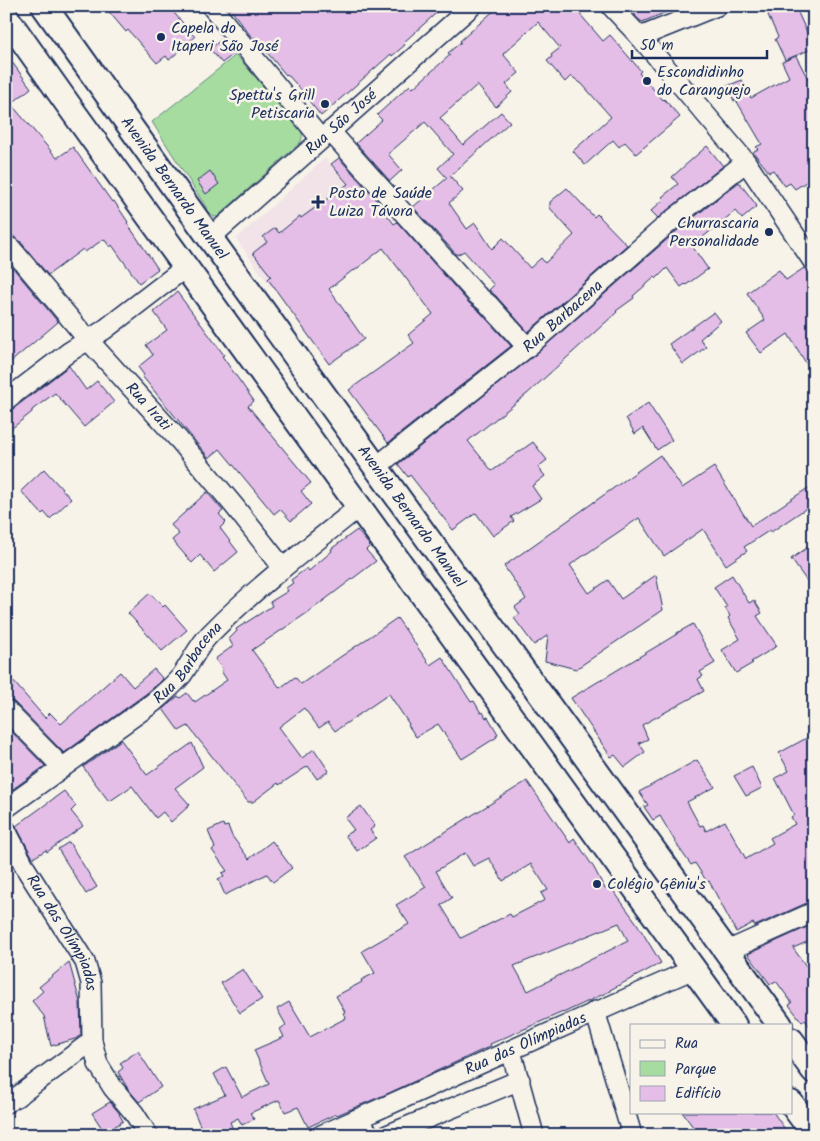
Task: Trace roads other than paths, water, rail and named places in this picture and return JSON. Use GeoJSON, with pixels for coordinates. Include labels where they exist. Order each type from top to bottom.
{"type":"FeatureCollection","features":[{"type":"Feature","properties":{"kind":"main road","name":"Avenida Bernardo Manuel"},"geometry":{"type":"LineString","coordinates":[[44,6],[779,1024]]}},
{"type":"Feature","properties":{"kind":"main road"},"geometry":{"type":"LineString","coordinates":[[6,18],[733,1024]]}},
{"type":"Feature","properties":{"kind":"main road"},"geometry":{"type":"LineString","coordinates":[[51,81],[80,57]]}},
{"type":"Feature","properties":{"kind":"main road"},"geometry":{"type":"LineString","coordinates":[[72,110],[103,88]]}},
{"type":"Feature","properties":{"kind":"main road"},"geometry":{"type":"LineString","coordinates":[[561,785],[593,765]]}},
{"type":"Feature","properties":{"kind":"main road"},"geometry":{"type":"LineString","coordinates":[[582,816],[615,798]]}},
{"type":"Feature","properties":{"kind":"main road"},"geometry":{"type":"LineString","coordinates":[[792,1041],[814,1071]]}},
{"type":"Feature","properties":{"kind":"main road"},"geometry":{"type":"LineString","coordinates":[[792,1104],[814,1134]]}},
{"type":"Feature","properties":{"kind":"street"},"geometry":{"type":"LineString","coordinates":[[211,6],[325,135],[528,347]]}},
{"type":"Feature","properties":{"kind":"street","name":"Rua São José"},"geometry":{"type":"LineString","coordinates":[[210,238],[472,6]]}},
{"type":"Feature","properties":{"kind":"street"},"geometry":{"type":"LineString","coordinates":[[611,6],[640,36],[746,162],[814,263]]}},
{"type":"Feature","properties":{"kind":"street"},"geometry":{"type":"LineString","coordinates":[[640,36],[717,6]]}},
{"type":"Feature","properties":{"kind":"street","name":"Rua Barbacena"},"geometry":{"type":"LineString","coordinates":[[376,467],[528,347],[672,220],[746,162]]}},
{"type":"Feature","properties":{"kind":"street","name":"Rua Irati"},"geometry":{"type":"LineString","coordinates":[[11,248],[88,340],[179,440],[283,568]]}},
{"type":"Feature","properties":{"kind":"street"},"geometry":{"type":"LineString","coordinates":[[6,400],[62,356],[104,330],[186,267]]}},
{"type":"Feature","properties":{"kind":"street","name":"Rua Barbacena"},"geometry":{"type":"LineString","coordinates":[[6,808],[154,702],[172,687],[208,636],[242,603],[359,507]]}},
{"type":"Feature","properties":{"kind":"street"},"geometry":{"type":"LineString","coordinates":[[6,710],[62,768]]}},
{"type":"Feature","properties":{"kind":"street","name":"Rua das Olímpiadas"},"geometry":{"type":"LineString","coordinates":[[6,830],[26,869],[85,962],[91,983],[92,1041],[98,1064],[113,1088],[134,1113],[148,1135]]}},
{"type":"Feature","properties":{"kind":"street"},"geometry":{"type":"LineString","coordinates":[[727,951],[814,912]]}},
{"type":"Feature","properties":{"kind":"street","name":"Rua das Olímpiadas"},"geometry":{"type":"LineString","coordinates":[[321,1135],[694,969]]}},
{"type":"Feature","properties":{"kind":"street"},"geometry":{"type":"LineString","coordinates":[[595,1012],[632,1135]]}},
{"type":"Feature","properties":{"kind":"street"},"geometry":{"type":"LineString","coordinates":[[6,1103],[92,1041]]}},
{"type":"Feature","properties":{"kind":"street"},"geometry":{"type":"LineString","coordinates":[[511,1051],[534,1135]]}},
{"type":"Feature","properties":{"kind":"street"},"geometry":{"type":"LineString","coordinates":[[387,1135],[520,1080]]}},
{"type":"Feature","properties":{"kind":"street"},"geometry":{"type":"LineString","coordinates":[[357,1119],[370,1135]]}},
{"type":"Feature","properties":{"kind":"place","name":"Capela do Itaperi São José"},"geometry":{"type":"Point","coordinates":[161,37]}},
{"type":"Feature","properties":{"kind":"place","name":"Escondidinho do Caranguejo"},"geometry":{"type":"Point","coordinates":[647,81]}},
{"type":"Feature","properties":{"kind":"place","name":"Spettu's Grill Petiscaria"},"geometry":{"type":"Point","coordinates":[325,104]}},
{"type":"Feature","properties":{"kind":"place","name":"Posto de Saúde Luiza Távora"},"geometry":{"type":"Point","coordinates":[318,202]}},
{"type":"Feature","properties":{"kind":"place","name":"Churrascaria Personalidade"},"geometry":{"type":"Point","coordinates":[769,232]}},
{"type":"Feature","properties":{"kind":"place","name":"Colégio Gêniu's"},"geometry":{"type":"Point","coordinates":[597,884]}}]}
